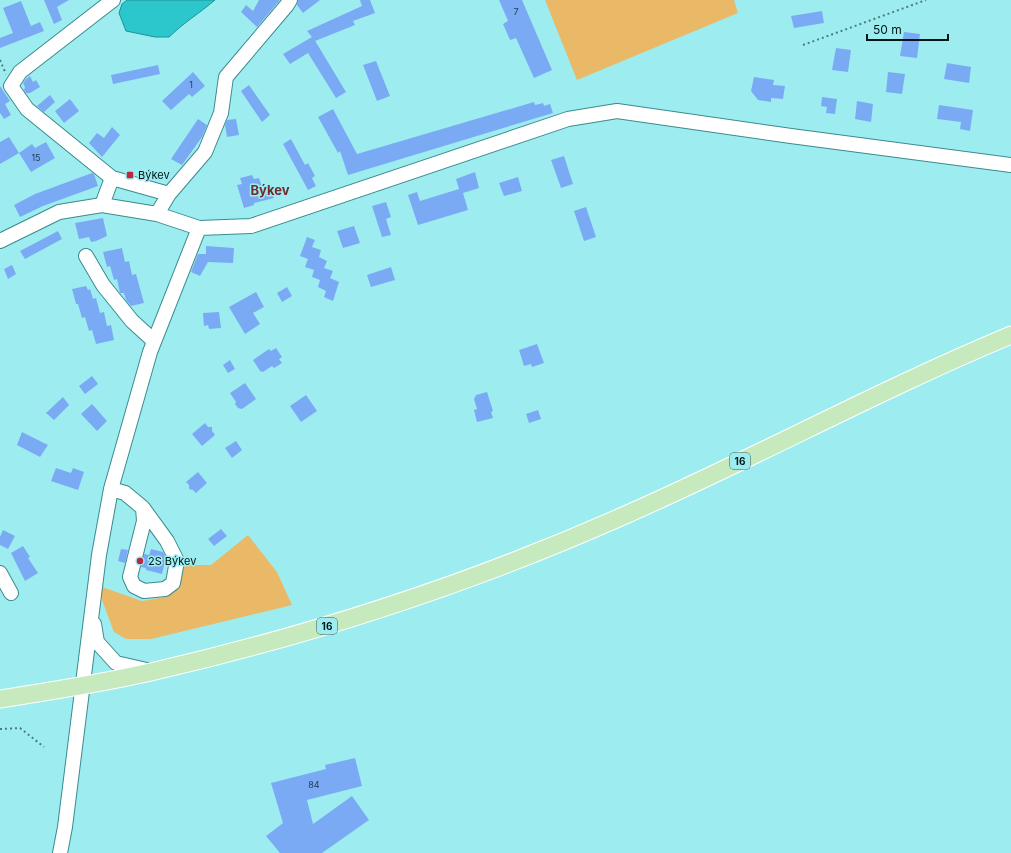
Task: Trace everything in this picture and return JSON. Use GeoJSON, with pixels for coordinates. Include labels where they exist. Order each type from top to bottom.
{"type":"FeatureCollection","features":[{"type":"Feature","properties":{"kind":"main road","name":"16"},"geometry":{"type":"LineString","coordinates":[[0,699],[82,686],[154,672],[336,624],[465,580],[544,550],[672,494],[934,368],[1011,335]]}},
{"type":"Feature","properties":{"kind":"street"},"geometry":{"type":"LineString","coordinates":[[113,0],[20,72],[11,86],[27,109],[112,178],[169,194]]}},
{"type":"Feature","properties":{"kind":"street"},"geometry":{"type":"LineString","coordinates":[[157,214],[169,194],[205,152],[221,113],[226,77],[290,0]]}},
{"type":"Feature","properties":{"kind":"street"},"geometry":{"type":"LineString","coordinates":[[0,241],[59,212],[102,204],[157,214],[199,228],[251,226],[568,119],[617,111],[1011,165]]}},
{"type":"Feature","properties":{"kind":"street"},"geometry":{"type":"LineString","coordinates":[[102,204],[112,178]]}},
{"type":"Feature","properties":{"kind":"street"},"geometry":{"type":"LineString","coordinates":[[60,853],[65,827],[99,555],[111,489],[150,352],[199,228]]}},
{"type":"Feature","properties":{"kind":"street"},"geometry":{"type":"LineString","coordinates":[[86,256],[103,285],[122,309],[132,321],[154,341]]}},
{"type":"Feature","properties":{"kind":"street"},"geometry":{"type":"LineString","coordinates":[[111,489],[125,493],[143,508],[167,541],[177,561],[173,583],[165,589],[144,591],[134,586],[130,577],[144,520],[143,508]]}},
{"type":"Feature","properties":{"kind":"street"},"geometry":{"type":"LineString","coordinates":[[0,573],[11,593]]}},
{"type":"Feature","properties":{"kind":"street"},"geometry":{"type":"LineString","coordinates":[[92,612],[97,642],[116,664],[154,672]]}},
{"type":"Feature","properties":{"kind":"path"},"geometry":{"type":"LineString","coordinates":[[803,45],[926,0]]}},
{"type":"Feature","properties":{"kind":"path"},"geometry":{"type":"LineString","coordinates":[[0,729],[20,728],[44,747]]}},
{"type":"Feature","properties":{"kind":"shaded area"},"geometry":{"type":"Polygon","coordinates":[[[545,0],[734,0],[738,13],[577,80],[545,0]]]}},
{"type":"Feature","properties":{"kind":"shaded area"},"geometry":{"type":"Polygon","coordinates":[[[248,535],[277,572],[292,605],[151,639],[126,639],[114,632],[102,600],[102,587],[142,601],[165,597],[179,583],[185,565],[211,565],[248,535]]]}},
{"type":"Feature","properties":{"kind":"water"},"geometry":{"type":"Polygon","coordinates":[[[127,0],[215,0],[169,37],[155,37],[126,31],[119,13],[122,4],[127,0]]]}},
{"type":"Feature","properties":{"kind":"building"},"geometry":{"type":"Polygon","coordinates":[[[44,0],[69,0],[57,7],[62,20],[54,24],[44,0]]]}},
{"type":"Feature","properties":{"kind":"building"},"geometry":{"type":"Polygon","coordinates":[[[259,0],[280,0],[257,27],[241,12],[246,5],[253,11],[259,0]]]}},
{"type":"Feature","properties":{"kind":"building"},"geometry":{"type":"Polygon","coordinates":[[[298,0],[320,0],[303,13],[297,5],[298,0]]]}},
{"type":"Feature","properties":{"kind":"building"},"geometry":{"type":"Polygon","coordinates":[[[360,0],[370,0],[375,13],[353,21],[355,25],[315,41],[346,92],[336,98],[308,53],[290,64],[283,54],[312,37],[307,31],[362,6],[360,0]]]}},
{"type":"Feature","properties":{"kind":"building"},"geometry":{"type":"Polygon","coordinates":[[[499,0],[522,0],[552,70],[534,78],[516,38],[510,40],[503,24],[508,21],[499,0]]]}},
{"type":"Feature","properties":{"kind":"building"},"geometry":{"type":"Polygon","coordinates":[[[21,1],[31,26],[40,22],[44,31],[0,48],[0,38],[13,33],[3,8],[21,1]]]}},
{"type":"Feature","properties":{"kind":"building"},"geometry":{"type":"Polygon","coordinates":[[[822,11],[824,23],[794,28],[791,16],[822,11]]]}},
{"type":"Feature","properties":{"kind":"building"},"geometry":{"type":"Polygon","coordinates":[[[904,32],[920,34],[917,58],[900,56],[904,32]]]}},
{"type":"Feature","properties":{"kind":"building"},"geometry":{"type":"Polygon","coordinates":[[[836,48],[851,50],[848,72],[832,70],[836,48]]]}},
{"type":"Feature","properties":{"kind":"building"},"geometry":{"type":"Polygon","coordinates":[[[376,61],[390,96],[377,101],[363,65],[376,61]]]}},
{"type":"Feature","properties":{"kind":"building"},"geometry":{"type":"Polygon","coordinates":[[[947,63],[971,67],[969,83],[944,79],[947,63]]]}},
{"type":"Feature","properties":{"kind":"building"},"geometry":{"type":"Polygon","coordinates":[[[158,65],[160,74],[113,84],[111,75],[158,65]]]}},
{"type":"Feature","properties":{"kind":"building"},"geometry":{"type":"Polygon","coordinates":[[[193,72],[205,86],[192,97],[189,94],[171,110],[162,101],[193,72]]]}},
{"type":"Feature","properties":{"kind":"building"},"geometry":{"type":"Polygon","coordinates":[[[888,72],[905,74],[902,94],[886,92],[888,72]]]}},
{"type":"Feature","properties":{"kind":"building"},"geometry":{"type":"Polygon","coordinates":[[[30,76],[33,82],[36,80],[40,87],[30,93],[26,93],[23,83],[30,76]]]}},
{"type":"Feature","properties":{"kind":"building"},"geometry":{"type":"Polygon","coordinates":[[[754,77],[774,80],[773,85],[785,86],[783,99],[771,98],[771,102],[758,100],[751,91],[754,77]]]}},
{"type":"Feature","properties":{"kind":"building"},"geometry":{"type":"Polygon","coordinates":[[[249,85],[270,115],[262,122],[241,91],[249,85]]]}},
{"type":"Feature","properties":{"kind":"building"},"geometry":{"type":"Polygon","coordinates":[[[0,86],[10,101],[5,104],[11,115],[4,119],[0,113],[0,86]]]}},
{"type":"Feature","properties":{"kind":"building"},"geometry":{"type":"Polygon","coordinates":[[[50,95],[55,102],[44,112],[37,106],[50,95]]]}},
{"type":"Feature","properties":{"kind":"building"},"geometry":{"type":"Polygon","coordinates":[[[822,97],[837,99],[835,114],[826,113],[827,107],[821,106],[822,97]]]}},
{"type":"Feature","properties":{"kind":"building"},"geometry":{"type":"Polygon","coordinates":[[[70,99],[79,111],[64,123],[55,111],[70,99]]]}},
{"type":"Feature","properties":{"kind":"building"},"geometry":{"type":"Polygon","coordinates":[[[857,101],[873,104],[871,122],[855,119],[857,101]]]}},
{"type":"Feature","properties":{"kind":"building"},"geometry":{"type":"Polygon","coordinates":[[[534,102],[535,105],[543,103],[544,106],[550,104],[553,113],[348,175],[340,151],[338,153],[318,117],[333,109],[357,154],[534,102]]]}},
{"type":"Feature","properties":{"kind":"building"},"geometry":{"type":"Polygon","coordinates":[[[939,105],[973,110],[970,131],[960,129],[961,122],[937,119],[939,105]]]}},
{"type":"Feature","properties":{"kind":"building"},"geometry":{"type":"Polygon","coordinates":[[[198,119],[207,125],[202,137],[182,165],[171,159],[198,119]]]}},
{"type":"Feature","properties":{"kind":"building"},"geometry":{"type":"Polygon","coordinates":[[[236,119],[239,135],[227,137],[225,125],[227,120],[236,119]]]}},
{"type":"Feature","properties":{"kind":"building"},"geometry":{"type":"Polygon","coordinates":[[[112,127],[120,135],[102,157],[89,143],[97,133],[104,138],[112,127]]]}},
{"type":"Feature","properties":{"kind":"building"},"geometry":{"type":"Polygon","coordinates":[[[9,137],[19,153],[0,164],[0,142],[9,137]]]}},
{"type":"Feature","properties":{"kind":"building"},"geometry":{"type":"Polygon","coordinates":[[[291,139],[305,165],[308,163],[315,176],[312,178],[316,186],[308,190],[283,144],[291,139]]]}},
{"type":"Feature","properties":{"kind":"building"},"geometry":{"type":"Polygon","coordinates":[[[46,142],[55,158],[31,172],[19,153],[32,144],[35,148],[46,142]]]}},
{"type":"Feature","properties":{"kind":"building"},"geometry":{"type":"Polygon","coordinates":[[[564,156],[573,184],[561,188],[551,160],[564,156]]]}},
{"type":"Feature","properties":{"kind":"building"},"geometry":{"type":"Polygon","coordinates":[[[475,172],[479,188],[463,193],[468,210],[418,225],[408,195],[417,192],[420,201],[459,189],[456,179],[475,172]]]}},
{"type":"Feature","properties":{"kind":"building"},"geometry":{"type":"Polygon","coordinates":[[[92,173],[94,174],[98,186],[43,206],[20,217],[14,205],[35,194],[92,173]]]}},
{"type":"Feature","properties":{"kind":"building"},"geometry":{"type":"Polygon","coordinates":[[[252,175],[254,179],[259,178],[262,187],[271,184],[274,198],[254,203],[254,205],[244,208],[237,185],[242,184],[240,178],[252,175]]]}},
{"type":"Feature","properties":{"kind":"building"},"geometry":{"type":"Polygon","coordinates":[[[518,177],[522,191],[504,196],[499,183],[518,177]]]}},
{"type":"Feature","properties":{"kind":"building"},"geometry":{"type":"Polygon","coordinates":[[[386,202],[391,217],[386,219],[391,235],[382,237],[372,206],[386,202]]]}},
{"type":"Feature","properties":{"kind":"building"},"geometry":{"type":"Polygon","coordinates":[[[586,207],[596,237],[584,241],[574,211],[586,207]]]}},
{"type":"Feature","properties":{"kind":"building"},"geometry":{"type":"Polygon","coordinates":[[[103,218],[107,236],[91,242],[89,237],[79,239],[75,223],[103,218]]]}},
{"type":"Feature","properties":{"kind":"building"},"geometry":{"type":"Polygon","coordinates":[[[354,226],[360,243],[343,248],[337,231],[354,226]]]}},
{"type":"Feature","properties":{"kind":"building"},"geometry":{"type":"Polygon","coordinates":[[[58,231],[62,239],[25,259],[20,251],[58,231]]]}},
{"type":"Feature","properties":{"kind":"building"},"geometry":{"type":"Polygon","coordinates":[[[307,237],[315,240],[312,247],[321,250],[319,257],[327,261],[324,268],[333,271],[330,278],[339,282],[333,301],[324,297],[326,291],[318,287],[320,280],[312,277],[314,270],[305,267],[308,259],[300,256],[307,237]]]}},
{"type":"Feature","properties":{"kind":"building"},"geometry":{"type":"Polygon","coordinates":[[[206,246],[234,248],[233,263],[208,262],[200,276],[191,272],[198,254],[206,254],[206,246]]]}},
{"type":"Feature","properties":{"kind":"building"},"geometry":{"type":"Polygon","coordinates":[[[122,248],[125,262],[129,261],[132,275],[136,274],[144,303],[131,306],[126,300],[124,293],[120,293],[117,279],[114,280],[110,266],[107,267],[103,252],[122,248]]]}},
{"type":"Feature","properties":{"kind":"building"},"geometry":{"type":"Polygon","coordinates":[[[12,265],[16,274],[8,279],[4,269],[12,265]]]}},
{"type":"Feature","properties":{"kind":"building"},"geometry":{"type":"Polygon","coordinates":[[[391,267],[395,280],[371,287],[367,275],[391,267]]]}},
{"type":"Feature","properties":{"kind":"building"},"geometry":{"type":"Polygon","coordinates":[[[86,286],[88,290],[90,289],[93,299],[96,298],[100,313],[104,312],[107,326],[111,325],[114,340],[96,344],[92,330],[89,331],[85,317],[82,318],[72,289],[86,286]]]}},
{"type":"Feature","properties":{"kind":"building"},"geometry":{"type":"Polygon","coordinates":[[[287,287],[292,296],[282,302],[277,293],[287,287]]]}},
{"type":"Feature","properties":{"kind":"building"},"geometry":{"type":"Polygon","coordinates":[[[256,292],[264,307],[253,313],[260,324],[245,334],[229,307],[256,292]]]}},
{"type":"Feature","properties":{"kind":"building"},"geometry":{"type":"Polygon","coordinates":[[[219,312],[221,328],[209,329],[208,325],[204,326],[203,313],[219,312]]]}},
{"type":"Feature","properties":{"kind":"building"},"geometry":{"type":"Polygon","coordinates":[[[537,344],[544,363],[532,367],[531,364],[524,366],[519,350],[537,344]]]}},
{"type":"Feature","properties":{"kind":"building"},"geometry":{"type":"Polygon","coordinates":[[[276,348],[282,357],[279,359],[282,363],[274,368],[272,366],[263,372],[260,371],[253,360],[269,349],[271,351],[276,348]]]}},
{"type":"Feature","properties":{"kind":"building"},"geometry":{"type":"Polygon","coordinates":[[[230,360],[235,369],[228,373],[223,365],[230,360]]]}},
{"type":"Feature","properties":{"kind":"building"},"geometry":{"type":"Polygon","coordinates":[[[92,376],[98,384],[85,394],[79,386],[92,376]]]}},
{"type":"Feature","properties":{"kind":"building"},"geometry":{"type":"Polygon","coordinates":[[[245,383],[256,399],[242,409],[238,408],[235,404],[236,402],[230,393],[245,383]]]}},
{"type":"Feature","properties":{"kind":"building"},"geometry":{"type":"Polygon","coordinates":[[[487,392],[493,411],[491,412],[493,418],[477,422],[474,410],[477,409],[474,399],[476,395],[487,392]]]}},
{"type":"Feature","properties":{"kind":"building"},"geometry":{"type":"Polygon","coordinates":[[[306,395],[317,411],[301,422],[290,406],[306,395]]]}},
{"type":"Feature","properties":{"kind":"building"},"geometry":{"type":"Polygon","coordinates":[[[63,397],[69,405],[54,420],[46,413],[63,397]]]}},
{"type":"Feature","properties":{"kind":"building"},"geometry":{"type":"Polygon","coordinates":[[[92,404],[107,421],[97,431],[81,414],[92,404]]]}},
{"type":"Feature","properties":{"kind":"building"},"geometry":{"type":"Polygon","coordinates":[[[538,410],[541,419],[529,423],[526,414],[538,410]]]}},
{"type":"Feature","properties":{"kind":"building"},"geometry":{"type":"Polygon","coordinates":[[[205,423],[208,427],[212,427],[212,431],[215,435],[202,446],[192,434],[205,423]]]}},
{"type":"Feature","properties":{"kind":"building"},"geometry":{"type":"Polygon","coordinates":[[[22,432],[48,445],[40,457],[17,445],[22,432]]]}},
{"type":"Feature","properties":{"kind":"building"},"geometry":{"type":"Polygon","coordinates":[[[236,441],[242,450],[232,458],[225,448],[236,441]]]}},
{"type":"Feature","properties":{"kind":"building"},"geometry":{"type":"Polygon","coordinates":[[[56,468],[71,473],[73,468],[84,472],[78,490],[51,481],[56,468]]]}},
{"type":"Feature","properties":{"kind":"building"},"geometry":{"type":"Polygon","coordinates":[[[198,472],[207,483],[196,493],[189,489],[189,485],[186,482],[198,472]]]}},
{"type":"Feature","properties":{"kind":"building"},"geometry":{"type":"Polygon","coordinates":[[[221,529],[227,536],[214,546],[208,539],[221,529]]]}},
{"type":"Feature","properties":{"kind":"building"},"geometry":{"type":"Polygon","coordinates":[[[3,530],[15,536],[8,549],[0,545],[0,537],[3,530]]]}},
{"type":"Feature","properties":{"kind":"building"},"geometry":{"type":"Polygon","coordinates":[[[23,546],[30,557],[28,558],[38,573],[25,581],[11,553],[23,546]]]}},
{"type":"Feature","properties":{"kind":"building"},"geometry":{"type":"Polygon","coordinates":[[[121,549],[128,550],[125,563],[118,561],[121,549]]]}},
{"type":"Feature","properties":{"kind":"building"},"geometry":{"type":"Polygon","coordinates":[[[151,549],[163,552],[166,557],[162,574],[146,570],[146,568],[141,567],[144,554],[149,555],[151,549]]]}},
{"type":"Feature","properties":{"kind":"building"},"geometry":{"type":"Polygon","coordinates":[[[355,758],[362,786],[307,800],[313,824],[352,796],[369,820],[322,853],[280,853],[266,836],[283,823],[271,783],[326,769],[325,765],[355,758]]]}},
{"type":"Feature","properties":{"kind":"place","name":"Býkev"},"geometry":{"type":"Point","coordinates":[130,175]}},
{"type":"Feature","properties":{"kind":"place","name":"2S Býkev"},"geometry":{"type":"Point","coordinates":[140,561]}},
{"type":"Feature","properties":{"kind":"district","name":"Býkev"},"geometry":{"type":"Point","coordinates":[270,190]}}]}
